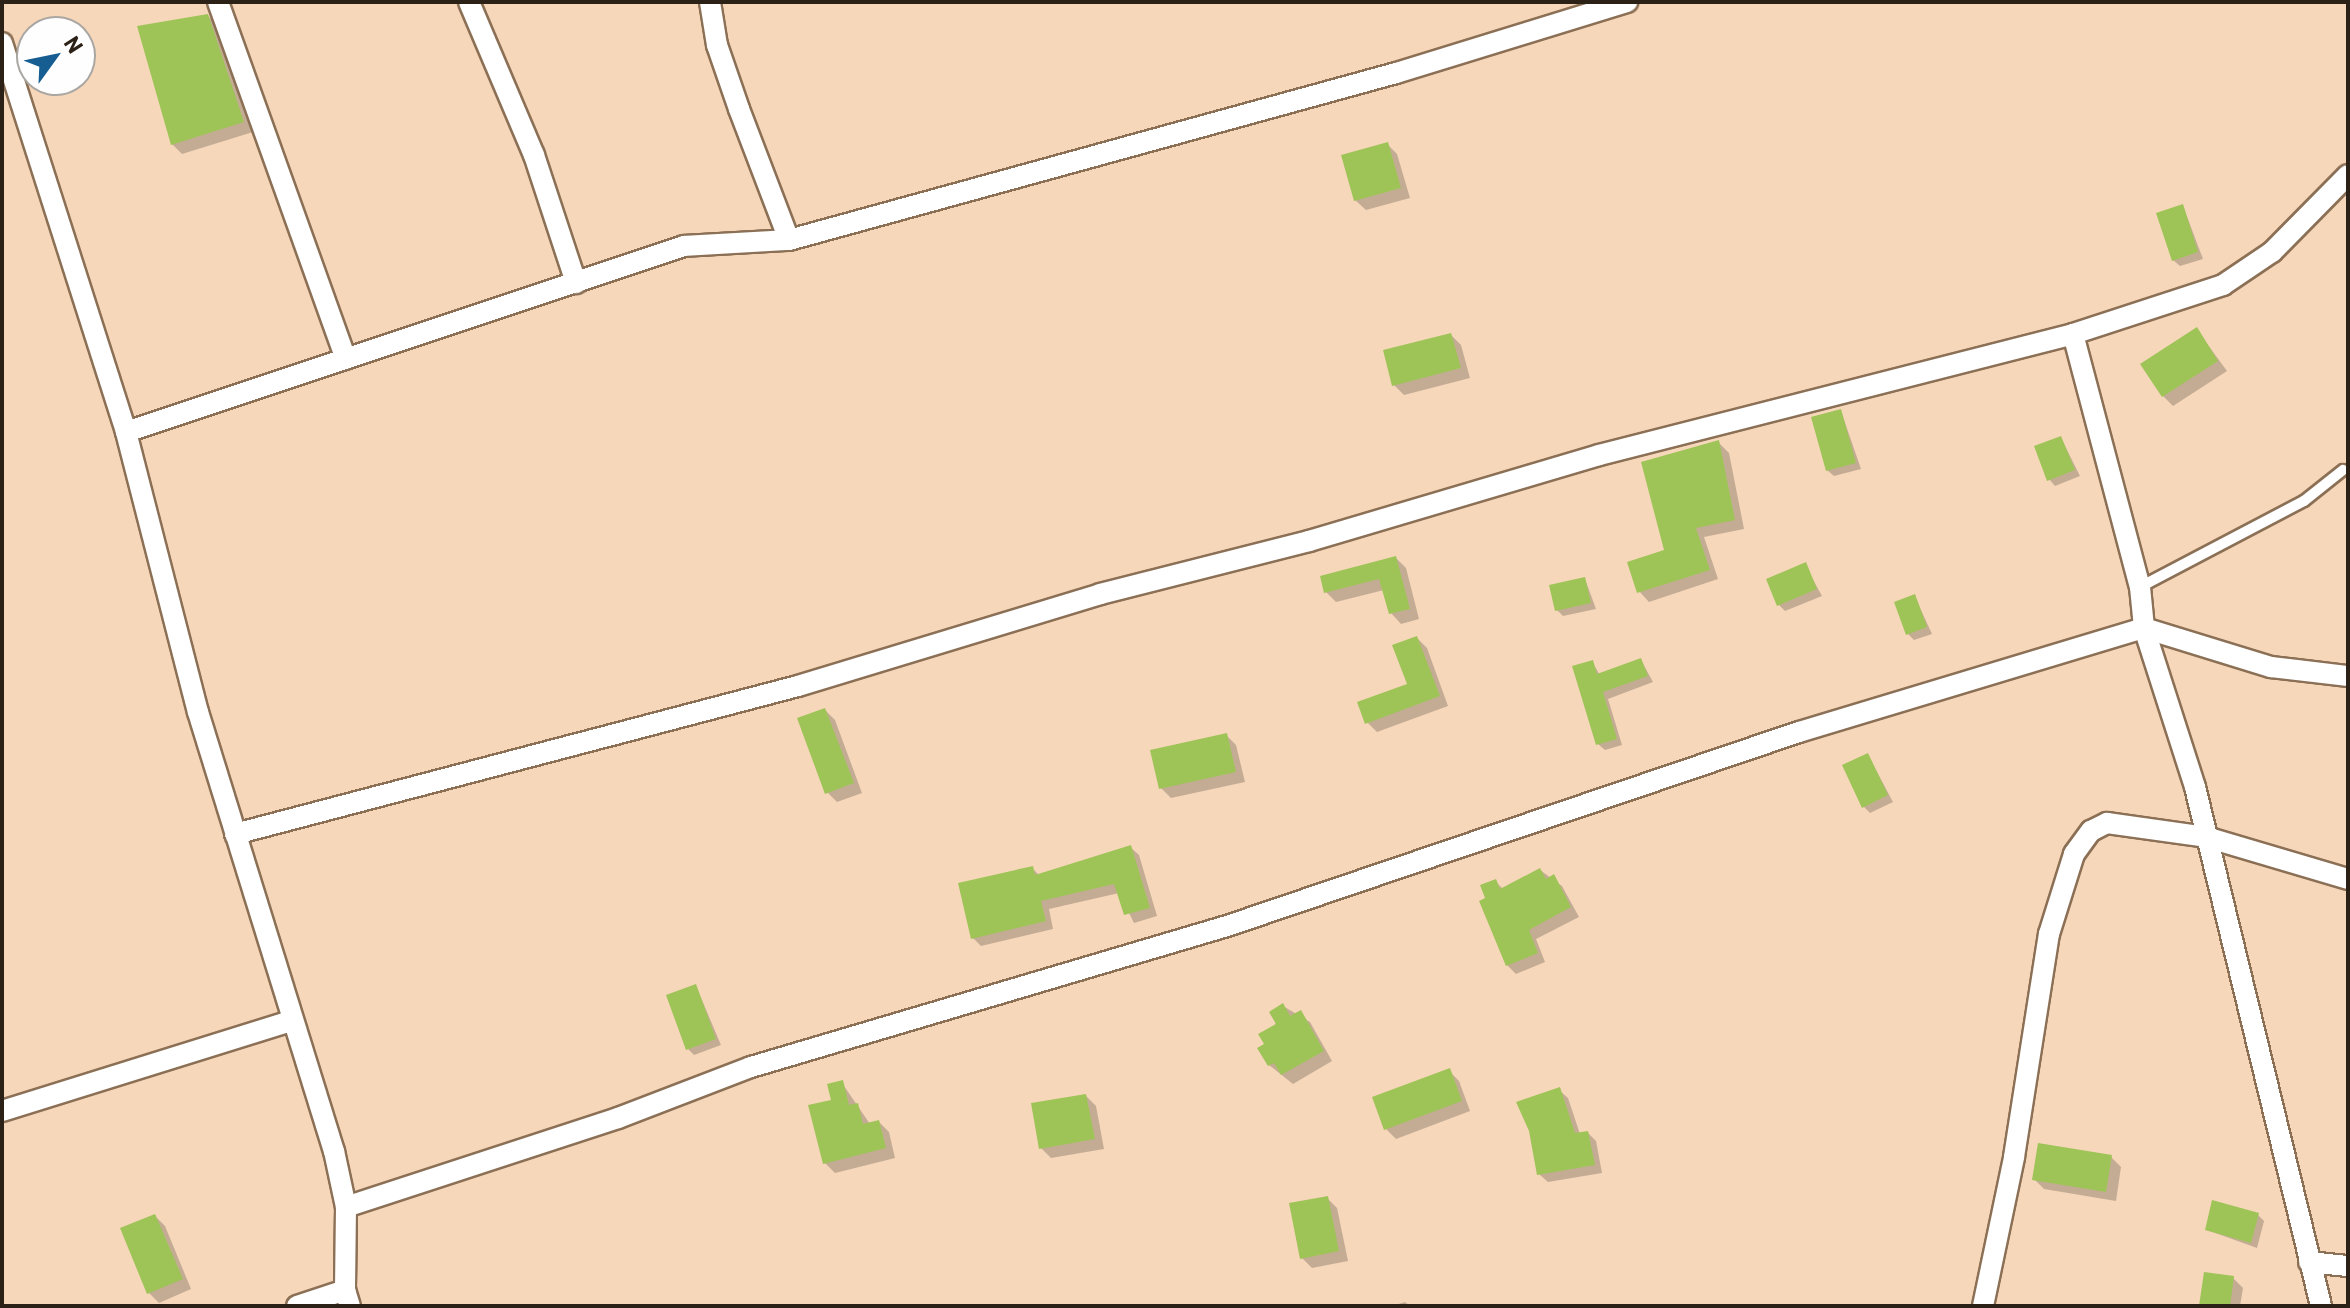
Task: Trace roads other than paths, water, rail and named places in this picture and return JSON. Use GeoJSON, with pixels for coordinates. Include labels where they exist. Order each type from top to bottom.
{"type":"FeatureCollection","features":[{"type":"Feature","properties":{"kind":"street"},"geometry":{"type":"LineString","coordinates":[[218,2],[346,359]]}},
{"type":"Feature","properties":{"kind":"street"},"geometry":{"type":"LineString","coordinates":[[469,2],[534,155],[576,283]]}},
{"type":"Feature","properties":{"kind":"street"},"geometry":{"type":"LineString","coordinates":[[710,2],[721,58],[789,240]]}},
{"type":"Feature","properties":{"kind":"street"},"geometry":{"type":"LineString","coordinates":[[126,432],[684,246],[789,240],[1396,73],[1627,2]]}},
{"type":"Feature","properties":{"kind":"street"},"geometry":{"type":"LineString","coordinates":[[2,43],[126,432],[235,834],[334,1151],[346,1207],[347,1298],[297,1306]]}},
{"type":"Feature","properties":{"kind":"street"},"geometry":{"type":"LineString","coordinates":[[235,834],[798,686],[1100,594],[1309,541],[1599,455],[2073,334],[2223,285],[2272,252],[2348,175]]}},
{"type":"Feature","properties":{"kind":"street"},"geometry":{"type":"LineString","coordinates":[[2073,334],[2140,587],[2144,628],[2206,837],[2321,1306]]}},
{"type":"Feature","properties":{"kind":"street"},"geometry":{"type":"LineString","coordinates":[[346,1207],[618,1118],[751,1067],[1230,925],[1799,732],[2144,628],[2271,667],[2348,676]]}},
{"type":"Feature","properties":{"kind":"street"},"geometry":{"type":"LineString","coordinates":[[1983,1306],[2014,1157],[2049,934],[2074,854],[2091,831],[2107,823],[2206,837],[2348,879]]}},
{"type":"Feature","properties":{"kind":"street"},"geometry":{"type":"LineString","coordinates":[[2,1111],[291,1021]]}},
{"type":"Feature","properties":{"kind":"street"},"geometry":{"type":"LineString","coordinates":[[2309,1262],[2348,1266]]}},
{"type":"Feature","properties":{"kind":"lane"},"geometry":{"type":"LineString","coordinates":[[2140,587],[2304,501],[2343,470]]}}]}
